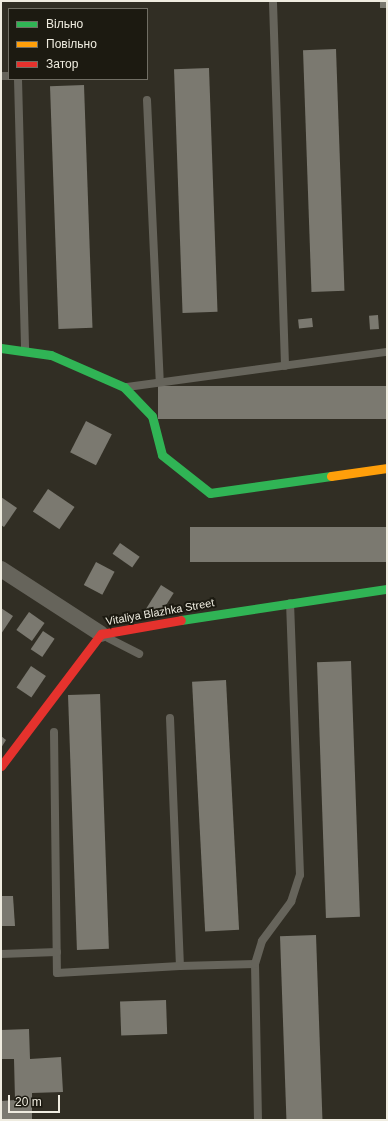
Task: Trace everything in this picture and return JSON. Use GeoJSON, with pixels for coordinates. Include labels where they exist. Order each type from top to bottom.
{"type":"FeatureCollection","features":[{"type":"Feature","properties":{"kind":"street"},"geometry":{"type":"LineString","coordinates":[[1,348],[51,355],[124,387],[152,416],[162,455],[210,493],[387,468]]}},
{"type":"Feature","properties":{"kind":"street"},"geometry":{"type":"LineString","coordinates":[[1,569],[101,634]]}},
{"type":"Feature","properties":{"kind":"street","name":"Vitaliya Blazhka Street"},"geometry":{"type":"LineString","coordinates":[[1,766],[101,634],[290,602],[387,589]]}},
{"type":"Feature","properties":{"kind":"lane"},"geometry":{"type":"LineString","coordinates":[[273,3],[285,366]]}},
{"type":"Feature","properties":{"kind":"lane"},"geometry":{"type":"LineString","coordinates":[[18,80],[25,351]]}},
{"type":"Feature","properties":{"kind":"lane"},"geometry":{"type":"LineString","coordinates":[[147,100],[160,382]]}},
{"type":"Feature","properties":{"kind":"lane"},"geometry":{"type":"LineString","coordinates":[[124,387],[387,352]]}},
{"type":"Feature","properties":{"kind":"lane"},"geometry":{"type":"LineString","coordinates":[[258,1120],[255,964],[262,942],[290,902],[300,875],[290,602]]}},
{"type":"Feature","properties":{"kind":"lane"},"geometry":{"type":"LineString","coordinates":[[101,634],[139,654]]}},
{"type":"Feature","properties":{"kind":"lane"},"geometry":{"type":"LineString","coordinates":[[170,718],[180,966]]}},
{"type":"Feature","properties":{"kind":"lane"},"geometry":{"type":"LineString","coordinates":[[54,732],[57,974],[180,966],[255,964]]}},
{"type":"Feature","properties":{"kind":"lane"},"geometry":{"type":"LineString","coordinates":[[1,954],[57,952]]}},
{"type":"Feature","properties":{"kind":"building"},"geometry":{"type":"Polygon","coordinates":[[[380,1],[387,1],[387,8],[380,8],[380,1]]]}},
{"type":"Feature","properties":{"kind":"building"},"geometry":{"type":"Polygon","coordinates":[[[336,49],[344,291],[311,292],[303,50],[336,49]]]}},
{"type":"Feature","properties":{"kind":"building"},"geometry":{"type":"Polygon","coordinates":[[[209,68],[218,312],[183,313],[174,69],[209,68]]]}},
{"type":"Feature","properties":{"kind":"building"},"geometry":{"type":"Polygon","coordinates":[[[84,85],[92,328],[59,329],[50,86],[84,85]]]}},
{"type":"Feature","properties":{"kind":"building"},"geometry":{"type":"Polygon","coordinates":[[[378,315],[379,329],[370,330],[369,316],[378,315]]]}},
{"type":"Feature","properties":{"kind":"building"},"geometry":{"type":"Polygon","coordinates":[[[312,318],[313,327],[299,328],[298,319],[312,318]]]}},
{"type":"Feature","properties":{"kind":"building"},"geometry":{"type":"Polygon","coordinates":[[[158,386],[387,386],[387,419],[158,419],[158,386]]]}},
{"type":"Feature","properties":{"kind":"building"},"geometry":{"type":"Polygon","coordinates":[[[86,421],[112,434],[96,465],[70,452],[86,421]]]}},
{"type":"Feature","properties":{"kind":"building"},"geometry":{"type":"Polygon","coordinates":[[[48,489],[75,507],[59,529],[33,511],[48,489]]]}},
{"type":"Feature","properties":{"kind":"building"},"geometry":{"type":"Polygon","coordinates":[[[1,497],[17,508],[4,527],[1,525],[1,497]]]}},
{"type":"Feature","properties":{"kind":"building"},"geometry":{"type":"Polygon","coordinates":[[[190,527],[387,527],[387,562],[190,562],[190,527]]]}},
{"type":"Feature","properties":{"kind":"building"},"geometry":{"type":"Polygon","coordinates":[[[120,543],[140,557],[132,567],[113,554],[120,543]]]}},
{"type":"Feature","properties":{"kind":"building"},"geometry":{"type":"Polygon","coordinates":[[[96,562],[115,572],[102,595],[84,585],[96,562]]]}},
{"type":"Feature","properties":{"kind":"building"},"geometry":{"type":"Polygon","coordinates":[[[161,585],[174,593],[158,618],[146,610],[161,585]]]}},
{"type":"Feature","properties":{"kind":"building"},"geometry":{"type":"Polygon","coordinates":[[[1,608],[13,616],[1,634],[1,608]]]}},
{"type":"Feature","properties":{"kind":"building"},"geometry":{"type":"Polygon","coordinates":[[[29,612],[45,623],[32,641],[16,630],[29,612]]]}},
{"type":"Feature","properties":{"kind":"building"},"geometry":{"type":"Polygon","coordinates":[[[43,631],[55,639],[42,657],[31,649],[43,631]]]}},
{"type":"Feature","properties":{"kind":"building"},"geometry":{"type":"Polygon","coordinates":[[[351,661],[360,917],[326,918],[317,662],[351,661]]]}},
{"type":"Feature","properties":{"kind":"building"},"geometry":{"type":"Polygon","coordinates":[[[31,666],[46,676],[31,698],[16,688],[31,666]]]}},
{"type":"Feature","properties":{"kind":"building"},"geometry":{"type":"Polygon","coordinates":[[[226,680],[239,930],[205,931],[192,682],[226,680]]]}},
{"type":"Feature","properties":{"kind":"building"},"geometry":{"type":"Polygon","coordinates":[[[100,694],[109,949],[77,950],[68,695],[100,694]]]}},
{"type":"Feature","properties":{"kind":"building"},"geometry":{"type":"Polygon","coordinates":[[[1,736],[6,740],[1,748],[1,736]]]}},
{"type":"Feature","properties":{"kind":"building"},"geometry":{"type":"Polygon","coordinates":[[[1,896],[13,896],[15,926],[1,926],[1,896]]]}},
{"type":"Feature","properties":{"kind":"building"},"geometry":{"type":"Polygon","coordinates":[[[316,935],[322,1120],[286,1120],[280,936],[316,935]]]}},
{"type":"Feature","properties":{"kind":"building"},"geometry":{"type":"Polygon","coordinates":[[[166,1000],[167,1034],[121,1036],[120,1002],[166,1000]]]}},
{"type":"Feature","properties":{"kind":"building"},"geometry":{"type":"Polygon","coordinates":[[[29,1029],[30,1059],[61,1057],[63,1092],[32,1093],[32,1120],[1,1120],[1,1101],[15,1100],[14,1059],[1,1059],[1,1030],[29,1029]]]}},
{"type":"Feature","properties":{"kind":"traffic: fast"},"geometry":{"type":"LineString","coordinates":[[1,348],[51,355],[124,387],[152,416],[162,455],[210,493],[331,476]]}},
{"type":"Feature","properties":{"kind":"traffic: fast"},"geometry":{"type":"LineString","coordinates":[[181,620],[387,589]]}},
{"type":"Feature","properties":{"kind":"traffic: slow"},"geometry":{"type":"LineString","coordinates":[[331,476],[387,468]]}},
{"type":"Feature","properties":{"kind":"traffic: jam"},"geometry":{"type":"LineString","coordinates":[[1,766],[101,634],[181,620]]}}]}
